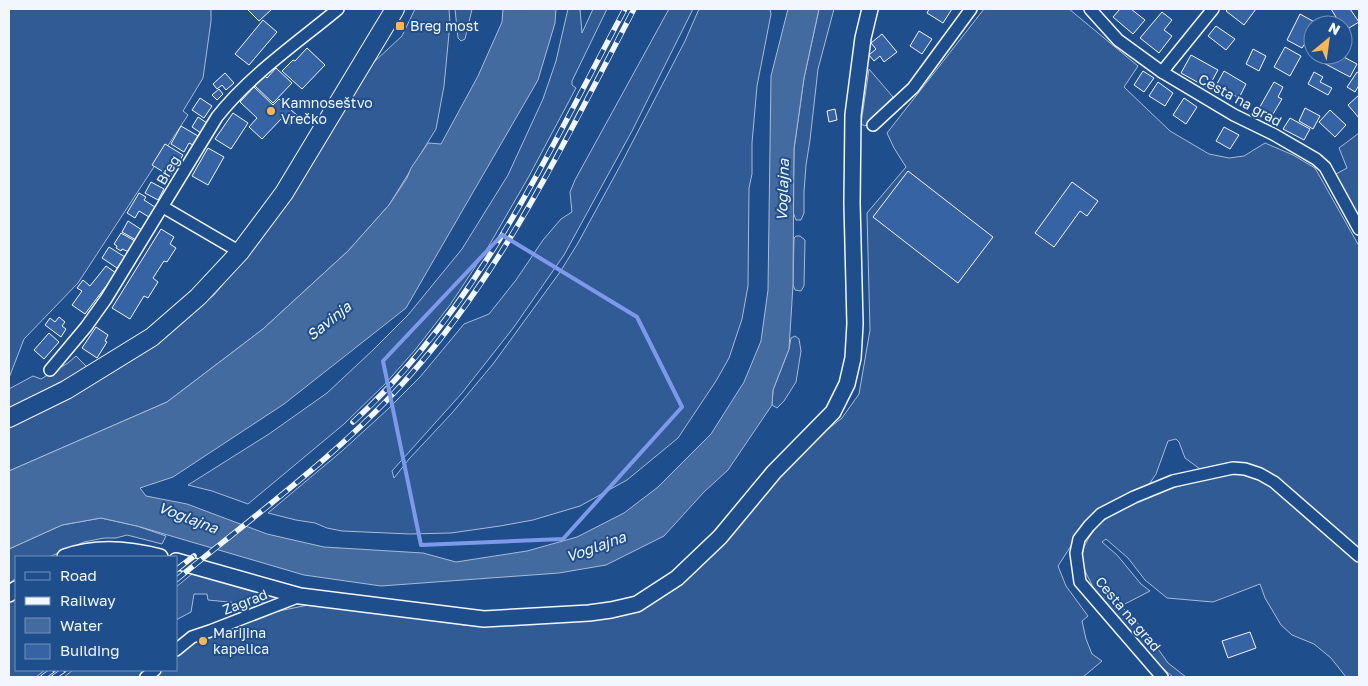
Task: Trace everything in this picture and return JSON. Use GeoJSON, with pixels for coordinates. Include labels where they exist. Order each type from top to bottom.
{"type":"FeatureCollection","features":[{"type":"Feature","properties":{"kind":"main road"},"geometry":{"type":"LineString","coordinates":[[9,418],[66,390],[152,337],[198,297],[240,252],[284,193],[395,9]]}},
{"type":"Feature","properties":{"kind":"street","name":"Breg"},"geometry":{"type":"LineString","coordinates":[[50,370],[86,327],[106,299],[217,117],[232,98],[338,9]]}},
{"type":"Feature","properties":{"kind":"street"},"geometry":{"type":"LineString","coordinates":[[178,562],[300,596],[484,618],[589,613],[637,604],[677,578],[720,537],[774,472],[833,412],[847,384],[853,358],[855,324],[852,203],[853,115],[863,38],[870,9]]}},
{"type":"Feature","properties":{"kind":"street"},"geometry":{"type":"LineString","coordinates":[[874,125],[913,88],[971,9]]}},
{"type":"Feature","properties":{"kind":"street","name":"Cesta na grad"},"geometry":{"type":"LineString","coordinates":[[1090,9],[1118,40],[1162,72],[1234,115],[1273,134],[1325,167],[1359,230]]}},
{"type":"Feature","properties":{"kind":"street"},"geometry":{"type":"LineString","coordinates":[[1162,72],[1212,9]]}},
{"type":"Feature","properties":{"kind":"street"},"geometry":{"type":"LineString","coordinates":[[163,206],[240,252]]}},
{"type":"Feature","properties":{"kind":"street","name":"Cesta na grad"},"geometry":{"type":"LineString","coordinates":[[1162,677],[1080,582],[1076,553],[1079,539],[1101,514],[1134,497],[1173,481],[1233,468],[1245,469],[1260,474],[1274,482],[1359,556]]}},
{"type":"Feature","properties":{"kind":"street"},"geometry":{"type":"LineString","coordinates":[[70,556],[99,550],[128,550],[155,556]]}},
{"type":"Feature","properties":{"kind":"street","name":"Zagrad"},"geometry":{"type":"LineString","coordinates":[[178,648],[192,637],[300,596]]}},
{"type":"Feature","properties":{"kind":"highlighted area"},"geometry":{"type":"Polygon","coordinates":[[[502,235],[637,317],[682,407],[563,539],[421,545],[383,361],[502,235]]]}},
{"type":"Feature","properties":{"kind":"shaded area"},"geometry":{"type":"Polygon","coordinates":[[[9,9],[211,9],[211,21],[203,78],[183,111],[188,115],[78,283],[24,339],[9,378],[9,9]]]}},
{"type":"Feature","properties":{"kind":"shaded area"},"geometry":{"type":"Polygon","coordinates":[[[415,9],[449,9],[450,23],[444,86],[436,129],[389,205],[348,251],[263,329],[167,402],[9,471],[9,427],[113,372],[155,346],[215,294],[262,237],[360,81],[374,62],[402,36],[415,9]]]}},
{"type":"Feature","properties":{"kind":"shaded area"},"geometry":{"type":"Polygon","coordinates":[[[455,9],[472,9],[465,39],[461,41],[458,38],[455,9]]]}},
{"type":"Feature","properties":{"kind":"shaded area"},"geometry":{"type":"Polygon","coordinates":[[[568,9],[580,9],[582,33],[593,9],[607,9],[572,81],[572,85],[576,88],[528,178],[487,249],[450,305],[415,350],[385,384],[344,424],[248,504],[212,491],[188,485],[269,434],[327,393],[408,315],[462,249],[508,175],[543,99],[556,61],[568,9]]]}},
{"type":"Feature","properties":{"kind":"shaded area"},"geometry":{"type":"Polygon","coordinates":[[[669,9],[693,9],[632,131],[564,255],[514,327],[462,393],[392,471],[394,478],[452,413],[493,364],[560,272],[620,166],[685,41],[699,9],[770,9],[771,14],[757,86],[752,143],[752,174],[749,188],[748,286],[742,319],[729,358],[678,438],[627,480],[580,506],[533,520],[451,533],[410,534],[342,531],[268,513],[342,451],[388,409],[420,377],[464,324],[489,314],[516,280],[543,240],[561,219],[572,212],[570,192],[575,180],[669,9]]]}},
{"type":"Feature","properties":{"kind":"shaded area"},"geometry":{"type":"Polygon","coordinates":[[[819,9],[834,9],[818,69],[806,165],[804,213],[801,220],[796,220],[793,212],[794,149],[804,78],[819,9]]]}},
{"type":"Feature","properties":{"kind":"shaded area"},"geometry":{"type":"Polygon","coordinates":[[[984,9],[1069,9],[1138,66],[1124,87],[1170,131],[1209,154],[1229,158],[1244,156],[1265,143],[1293,155],[1315,168],[1359,246],[1359,551],[1282,481],[1260,469],[1232,462],[1200,469],[1185,458],[1176,439],[1168,441],[1156,474],[1148,486],[1087,521],[1058,566],[1066,586],[1088,616],[1082,621],[1086,639],[1092,654],[1102,661],[1083,677],[153,677],[160,671],[178,671],[178,654],[198,639],[238,623],[279,611],[313,604],[464,625],[554,623],[597,619],[680,584],[727,541],[797,454],[842,418],[859,394],[870,330],[867,213],[906,167],[887,133],[984,9]]]}},
{"type":"Feature","properties":{"kind":"shaded area"},"geometry":{"type":"Polygon","coordinates":[[[869,69],[893,97],[865,126],[861,124],[869,69]]]}},
{"type":"Feature","properties":{"kind":"shaded area"},"geometry":{"type":"Polygon","coordinates":[[[1359,133],[1359,219],[1336,174],[1347,168],[1339,148],[1359,133]]]}},
{"type":"Feature","properties":{"kind":"shaded area"},"geometry":{"type":"Polygon","coordinates":[[[800,236],[805,240],[804,286],[801,291],[795,290],[793,285],[794,238],[800,236]]]}},
{"type":"Feature","properties":{"kind":"shaded area"},"geometry":{"type":"Polygon","coordinates":[[[795,336],[799,339],[801,351],[796,382],[784,401],[777,408],[772,405],[773,390],[789,349],[791,338],[795,336]]]}},
{"type":"Feature","properties":{"kind":"shaded area"},"geometry":{"type":"Polygon","coordinates":[[[76,356],[88,368],[9,408],[9,389],[33,376],[41,379],[76,356]]]}},
{"type":"Feature","properties":{"kind":"shaded area"},"geometry":{"type":"Polygon","coordinates":[[[1242,472],[1272,485],[1359,563],[1359,677],[1346,677],[1331,658],[1314,644],[1292,635],[1281,625],[1265,598],[1260,584],[1213,602],[1167,598],[1145,580],[1128,558],[1106,539],[1102,542],[1117,555],[1141,584],[1150,591],[1121,606],[1146,632],[1168,663],[1186,677],[1173,677],[1160,666],[1093,587],[1084,569],[1082,557],[1084,547],[1098,525],[1108,517],[1162,491],[1208,478],[1242,472]]]}},
{"type":"Feature","properties":{"kind":"shaded area"},"geometry":{"type":"Polygon","coordinates":[[[101,518],[137,526],[166,536],[162,544],[127,535],[84,542],[51,556],[15,556],[15,579],[9,584],[9,549],[62,525],[101,518]]]}},
{"type":"Feature","properties":{"kind":"shaded area"},"geometry":{"type":"Polygon","coordinates":[[[192,574],[279,597],[270,602],[249,604],[208,600],[207,594],[194,594],[191,612],[178,619],[178,585],[192,574]]]}},
{"type":"Feature","properties":{"kind":"shaded area"},"geometry":{"type":"Polygon","coordinates":[[[15,598],[15,671],[44,671],[36,677],[9,677],[9,603],[15,598]]]}},
{"type":"Feature","properties":{"kind":"shaded area"},"geometry":{"type":"Polygon","coordinates":[[[72,671],[147,671],[140,677],[64,677],[72,671]]]}},
{"type":"Feature","properties":{"kind":"water"},"geometry":{"type":"Polygon","coordinates":[[[503,9],[556,9],[555,23],[538,80],[406,308],[284,404],[173,477],[140,488],[146,496],[187,504],[267,534],[324,547],[423,553],[456,562],[527,551],[577,537],[624,513],[658,487],[711,434],[744,382],[761,341],[768,290],[771,76],[788,9],[819,9],[804,78],[794,149],[793,285],[789,349],[773,390],[772,405],[728,470],[704,492],[664,536],[606,565],[559,573],[381,586],[304,575],[137,526],[101,518],[62,525],[9,549],[9,471],[167,402],[263,329],[348,251],[389,205],[428,143],[441,144],[478,76],[502,22],[503,9]]]}},
{"type":"Feature","properties":{"kind":"building"},"geometry":{"type":"Polygon","coordinates":[[[247,9],[272,9],[259,21],[247,9]]]}},
{"type":"Feature","properties":{"kind":"building"},"geometry":{"type":"Polygon","coordinates":[[[929,9],[952,9],[943,23],[927,13],[929,9]]]}},
{"type":"Feature","properties":{"kind":"building"},"geometry":{"type":"Polygon","coordinates":[[[1120,9],[1131,9],[1145,20],[1133,34],[1113,17],[1120,9]]]}},
{"type":"Feature","properties":{"kind":"building"},"geometry":{"type":"Polygon","coordinates":[[[1228,9],[1256,9],[1244,25],[1226,11],[1228,9]]]}},
{"type":"Feature","properties":{"kind":"building"},"geometry":{"type":"Polygon","coordinates":[[[1331,9],[1350,9],[1359,22],[1353,26],[1353,15],[1335,15],[1331,9]]]}},
{"type":"Feature","properties":{"kind":"building"},"geometry":{"type":"Polygon","coordinates":[[[1162,12],[1172,20],[1164,30],[1172,36],[1159,53],[1140,38],[1162,12]]]}},
{"type":"Feature","properties":{"kind":"building"},"geometry":{"type":"Polygon","coordinates":[[[1300,14],[1303,16],[1303,46],[1302,48],[1287,40],[1300,14]]]}},
{"type":"Feature","properties":{"kind":"building"},"geometry":{"type":"Polygon","coordinates":[[[263,20],[277,32],[249,65],[235,54],[263,20]]]}},
{"type":"Feature","properties":{"kind":"building"},"geometry":{"type":"Polygon","coordinates":[[[1216,26],[1235,39],[1226,50],[1208,36],[1216,26]]]}},
{"type":"Feature","properties":{"kind":"building"},"geometry":{"type":"Polygon","coordinates":[[[919,31],[932,39],[922,54],[910,46],[919,31]]]}},
{"type":"Feature","properties":{"kind":"building"},"geometry":{"type":"Polygon","coordinates":[[[882,34],[897,52],[884,62],[880,56],[874,61],[869,55],[876,49],[871,43],[882,34]]]}},
{"type":"Feature","properties":{"kind":"building"},"geometry":{"type":"Polygon","coordinates":[[[1285,47],[1301,56],[1290,76],[1274,67],[1285,47]]]}},
{"type":"Feature","properties":{"kind":"building"},"geometry":{"type":"Polygon","coordinates":[[[307,48],[325,65],[302,89],[282,71],[307,48]]]}},
{"type":"Feature","properties":{"kind":"building"},"geometry":{"type":"Polygon","coordinates":[[[1253,49],[1266,56],[1259,71],[1246,64],[1253,49]]]}},
{"type":"Feature","properties":{"kind":"building"},"geometry":{"type":"Polygon","coordinates":[[[1191,55],[1218,70],[1208,88],[1181,73],[1191,55]]]}},
{"type":"Feature","properties":{"kind":"building"},"geometry":{"type":"Polygon","coordinates":[[[1353,62],[1357,64],[1350,77],[1328,65],[1353,65],[1353,62]]]}},
{"type":"Feature","properties":{"kind":"building"},"geometry":{"type":"Polygon","coordinates":[[[276,68],[292,83],[273,103],[255,86],[265,76],[267,78],[276,68]]]}},
{"type":"Feature","properties":{"kind":"building"},"geometry":{"type":"Polygon","coordinates":[[[1143,71],[1154,78],[1144,92],[1134,85],[1143,71]]]}},
{"type":"Feature","properties":{"kind":"building"},"geometry":{"type":"Polygon","coordinates":[[[1224,71],[1246,84],[1239,98],[1232,94],[1229,100],[1213,91],[1224,71]]]}},
{"type":"Feature","properties":{"kind":"building"},"geometry":{"type":"Polygon","coordinates":[[[1314,72],[1323,77],[1320,82],[1332,88],[1328,95],[1308,84],[1314,72]]]}},
{"type":"Feature","properties":{"kind":"building"},"geometry":{"type":"Polygon","coordinates":[[[1357,72],[1359,73],[1359,85],[1355,92],[1347,87],[1357,72]]]}},
{"type":"Feature","properties":{"kind":"building"},"geometry":{"type":"Polygon","coordinates":[[[225,73],[234,83],[226,90],[222,85],[217,89],[213,84],[225,73]]]}},
{"type":"Feature","properties":{"kind":"building"},"geometry":{"type":"Polygon","coordinates":[[[1158,82],[1173,93],[1165,106],[1149,96],[1158,82]]]}},
{"type":"Feature","properties":{"kind":"building"},"geometry":{"type":"Polygon","coordinates":[[[1274,82],[1283,87],[1278,97],[1282,99],[1270,119],[1257,112],[1274,82]]]}},
{"type":"Feature","properties":{"kind":"building","name":"Kamnoseštvo Vrečko"},"geometry":{"type":"Polygon","coordinates":[[[254,87],[273,105],[279,99],[299,117],[291,126],[282,118],[262,139],[249,127],[257,118],[240,102],[254,87]]]}},
{"type":"Feature","properties":{"kind":"building"},"geometry":{"type":"Polygon","coordinates":[[[219,89],[223,94],[217,100],[212,95],[219,89]]]}},
{"type":"Feature","properties":{"kind":"building"},"geometry":{"type":"Polygon","coordinates":[[[1359,95],[1359,118],[1348,105],[1359,95]]]}},
{"type":"Feature","properties":{"kind":"building"},"geometry":{"type":"Polygon","coordinates":[[[200,98],[212,106],[204,118],[192,110],[200,98]]]}},
{"type":"Feature","properties":{"kind":"building"},"geometry":{"type":"Polygon","coordinates":[[[1184,98],[1197,107],[1186,124],[1173,115],[1184,98]]]}},
{"type":"Feature","properties":{"kind":"building"},"geometry":{"type":"Polygon","coordinates":[[[1305,108],[1320,116],[1313,129],[1299,121],[1305,108]]]}},
{"type":"Feature","properties":{"kind":"building"},"geometry":{"type":"Polygon","coordinates":[[[835,109],[837,120],[829,122],[827,111],[835,109]]]}},
{"type":"Feature","properties":{"kind":"building"},"geometry":{"type":"Polygon","coordinates":[[[1330,110],[1346,125],[1335,137],[1319,122],[1330,110]]]}},
{"type":"Feature","properties":{"kind":"building"},"geometry":{"type":"Polygon","coordinates":[[[233,113],[248,123],[231,149],[215,139],[233,113]]]}},
{"type":"Feature","properties":{"kind":"building"},"geometry":{"type":"Polygon","coordinates":[[[198,117],[207,123],[201,133],[192,127],[198,117]]]}},
{"type":"Feature","properties":{"kind":"building"},"geometry":{"type":"Polygon","coordinates":[[[1290,118],[1310,129],[1304,140],[1283,129],[1290,118]]]}},
{"type":"Feature","properties":{"kind":"building"},"geometry":{"type":"Polygon","coordinates":[[[181,126],[198,136],[193,145],[189,143],[184,152],[171,144],[181,126]]]}},
{"type":"Feature","properties":{"kind":"building"},"geometry":{"type":"Polygon","coordinates":[[[1224,127],[1239,135],[1230,149],[1216,141],[1224,127]]]}},
{"type":"Feature","properties":{"kind":"building"},"geometry":{"type":"Polygon","coordinates":[[[165,144],[183,155],[170,176],[152,165],[165,144]]]}},
{"type":"Feature","properties":{"kind":"building"},"geometry":{"type":"Polygon","coordinates":[[[208,148],[224,157],[208,185],[192,176],[208,148]]]}},
{"type":"Feature","properties":{"kind":"building"},"geometry":{"type":"Polygon","coordinates":[[[908,171],[993,237],[958,283],[873,217],[908,171]]]}},
{"type":"Feature","properties":{"kind":"building"},"geometry":{"type":"Polygon","coordinates":[[[151,182],[164,189],[158,200],[145,193],[151,182]]]}},
{"type":"Feature","properties":{"kind":"building"},"geometry":{"type":"Polygon","coordinates":[[[1072,182],[1098,201],[1087,216],[1080,211],[1054,247],[1035,233],[1072,182]]]}},
{"type":"Feature","properties":{"kind":"building"},"geometry":{"type":"Polygon","coordinates":[[[139,193],[146,197],[144,200],[155,207],[149,217],[139,211],[135,218],[127,213],[139,193]]]}},
{"type":"Feature","properties":{"kind":"building"},"geometry":{"type":"Polygon","coordinates":[[[128,221],[142,230],[136,240],[122,232],[128,221]]]}},
{"type":"Feature","properties":{"kind":"building"},"geometry":{"type":"Polygon","coordinates":[[[161,229],[174,237],[170,244],[176,248],[167,262],[164,261],[153,278],[158,282],[148,298],[144,296],[130,319],[112,308],[161,229]]]}},
{"type":"Feature","properties":{"kind":"building"},"geometry":{"type":"Polygon","coordinates":[[[121,233],[135,241],[129,252],[122,249],[121,251],[114,244],[121,233]]]}},
{"type":"Feature","properties":{"kind":"building"},"geometry":{"type":"Polygon","coordinates":[[[109,247],[125,257],[117,268],[102,258],[109,247]]]}},
{"type":"Feature","properties":{"kind":"building"},"geometry":{"type":"Polygon","coordinates":[[[106,266],[116,273],[85,314],[72,305],[82,291],[77,288],[83,280],[90,286],[106,266]]]}},
{"type":"Feature","properties":{"kind":"building"},"geometry":{"type":"Polygon","coordinates":[[[59,317],[65,322],[62,326],[66,329],[61,337],[45,325],[50,318],[55,322],[59,317]]]}},
{"type":"Feature","properties":{"kind":"building"},"geometry":{"type":"Polygon","coordinates":[[[96,327],[108,335],[105,341],[107,342],[97,358],[82,348],[96,327]]]}},
{"type":"Feature","properties":{"kind":"building"},"geometry":{"type":"Polygon","coordinates":[[[49,333],[59,342],[44,359],[34,350],[49,333]]]}},
{"type":"Feature","properties":{"kind":"building"},"geometry":{"type":"Polygon","coordinates":[[[1250,632],[1256,648],[1228,658],[1222,641],[1250,632]]]}},
{"type":"Feature","properties":{"kind":"railway"},"geometry":{"type":"LineString","coordinates":[[353,422],[397,378],[437,330],[473,280],[538,174],[625,9]]}},
{"type":"Feature","properties":{"kind":"railway"},"geometry":{"type":"LineString","coordinates":[[178,578],[298,481],[358,429],[412,373],[446,332],[507,244],[534,198],[634,9]]}},
{"type":"Feature","properties":{"kind":"railway"},"geometry":{"type":"LineString","coordinates":[[178,568],[194,556]]}},
{"type":"Feature","properties":{"kind":"railway"},"geometry":{"type":"LineString","coordinates":[[43,677],[52,671]]}},
{"type":"Feature","properties":{"kind":"railway"},"geometry":{"type":"LineString","coordinates":[[54,677],[63,671]]}},
{"type":"Feature","properties":{"kind":"place","name":"Breg most"},"geometry":{"type":"Point","coordinates":[400,26]}},
{"type":"Feature","properties":{"kind":"place","name":"Kamnoseštvo Vrečko"},"geometry":{"type":"Point","coordinates":[271,111]}},
{"type":"Feature","properties":{"kind":"place","name":"Marijina kapelica"},"geometry":{"type":"Point","coordinates":[203,641]}},
{"type":"Feature","properties":{"kind":"water label","name":"Voglajna"},"geometry":{"type":"Point","coordinates":[783,190]}},
{"type":"Feature","properties":{"kind":"water label","name":"Savinja"},"geometry":{"type":"Point","coordinates":[329,321]}},
{"type":"Feature","properties":{"kind":"water label","name":"Voglajna"},"geometry":{"type":"Point","coordinates":[188,518]}},
{"type":"Feature","properties":{"kind":"water label","name":"Voglajna"},"geometry":{"type":"Point","coordinates":[596,547]}}]}
